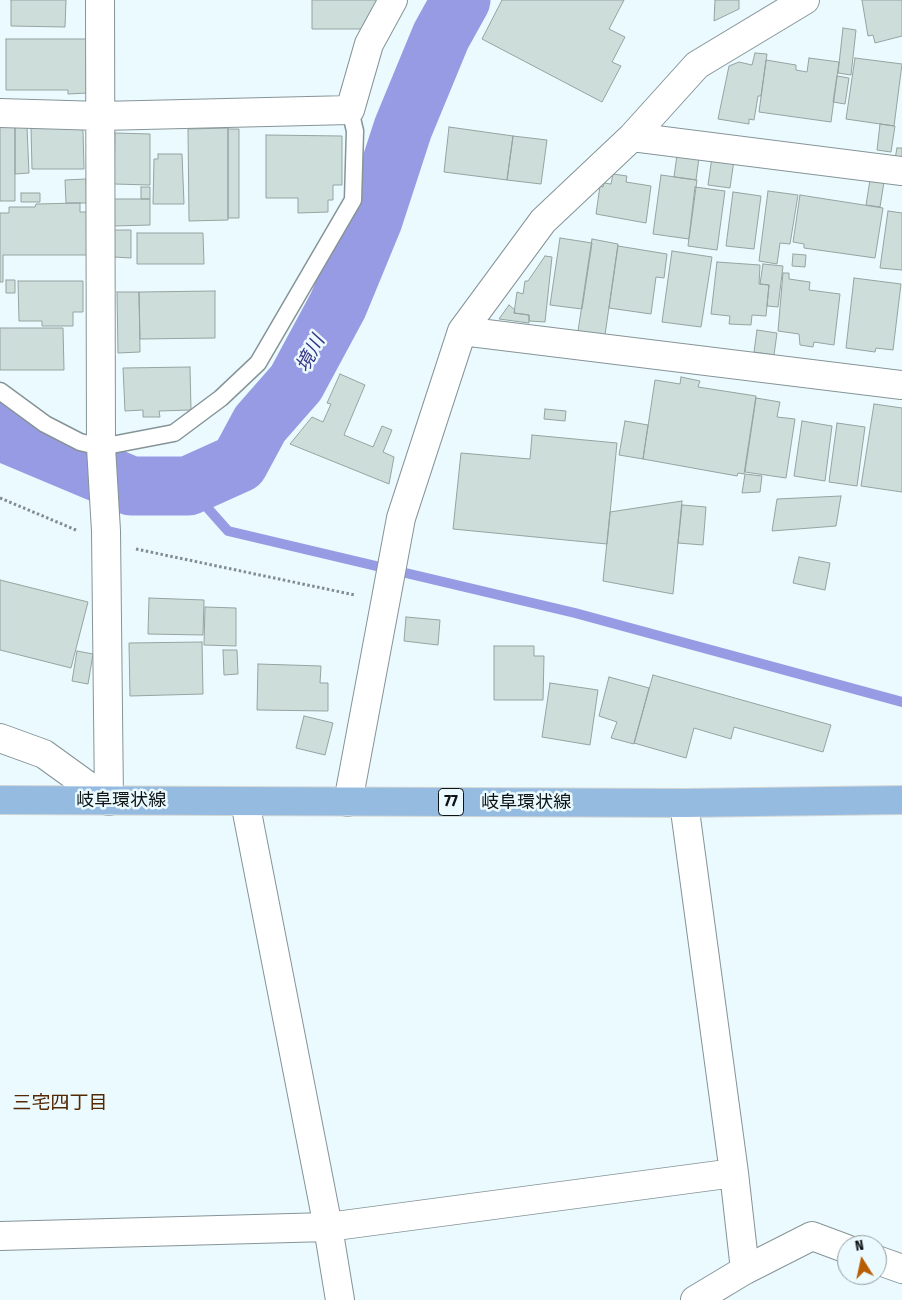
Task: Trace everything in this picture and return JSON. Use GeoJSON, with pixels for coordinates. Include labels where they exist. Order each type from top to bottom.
{"type":"FeatureCollection","features":[{"type":"Feature","properties":{"kind":"main road","name":"岐阜環状線"},"geometry":{"type":"LineString","coordinates":[[0,800],[684,803],[902,800]]}},
{"type":"Feature","properties":{"kind":"street"},"geometry":{"type":"LineString","coordinates":[[100,0],[101,450],[106,536],[109,801]]}},
{"type":"Feature","properties":{"kind":"street"},"geometry":{"type":"LineString","coordinates":[[0,113],[101,116],[350,110],[369,44],[394,0]]}},
{"type":"Feature","properties":{"kind":"street"},"geometry":{"type":"LineString","coordinates":[[348,802],[401,518],[462,331],[543,221],[632,137],[697,65],[805,0]]}},
{"type":"Feature","properties":{"kind":"street"},"geometry":{"type":"LineString","coordinates":[[632,137],[902,171]]}},
{"type":"Feature","properties":{"kind":"street"},"geometry":{"type":"LineString","coordinates":[[462,331],[902,385]]}},
{"type":"Feature","properties":{"kind":"street"},"geometry":{"type":"LineString","coordinates":[[0,738],[44,754],[109,801]]}},
{"type":"Feature","properties":{"kind":"street"},"geometry":{"type":"LineString","coordinates":[[245,802],[328,1227],[340,1300]]}},
{"type":"Feature","properties":{"kind":"street"},"geometry":{"type":"LineString","coordinates":[[684,803],[734,1173],[745,1270]]}},
{"type":"Feature","properties":{"kind":"street"},"geometry":{"type":"LineString","coordinates":[[0,1236],[328,1227],[734,1173]]}},
{"type":"Feature","properties":{"kind":"street"},"geometry":{"type":"LineString","coordinates":[[695,1300],[745,1270],[812,1236],[837,1245]]}},
{"type":"Feature","properties":{"kind":"street"},"geometry":{"type":"LineString","coordinates":[[887,1264],[902,1269]]}},
{"type":"Feature","properties":{"kind":"lane"},"geometry":{"type":"LineString","coordinates":[[0,391],[45,424],[80,442],[101,450],[174,433],[221,398],[258,363],[353,200],[355,131],[350,110]]}},
{"type":"Feature","properties":{"kind":"path"},"geometry":{"type":"LineString","coordinates":[[0,498],[106,536],[387,597]]}},
{"type":"Feature","properties":{"kind":"building"},"geometry":{"type":"Polygon","coordinates":[[[11,0],[66,0],[65,27],[11,26],[11,0]]]}},
{"type":"Feature","properties":{"kind":"building"},"geometry":{"type":"Polygon","coordinates":[[[312,0],[381,0],[367,29],[312,29],[312,0]]]}},
{"type":"Feature","properties":{"kind":"building"},"geometry":{"type":"Polygon","coordinates":[[[502,0],[624,0],[609,29],[625,37],[612,62],[621,66],[602,102],[482,39],[502,0]]]}},
{"type":"Feature","properties":{"kind":"building"},"geometry":{"type":"Polygon","coordinates":[[[715,0],[739,0],[739,9],[714,21],[715,0]]]}},
{"type":"Feature","properties":{"kind":"building"},"geometry":{"type":"Polygon","coordinates":[[[862,0],[902,0],[902,36],[875,43],[873,35],[868,36],[862,0]]]}},
{"type":"Feature","properties":{"kind":"building"},"geometry":{"type":"Polygon","coordinates":[[[843,28],[856,30],[851,75],[838,73],[843,28]]]}},
{"type":"Feature","properties":{"kind":"building"},"geometry":{"type":"Polygon","coordinates":[[[6,39],[88,39],[88,93],[68,94],[68,90],[6,90],[6,39]]]}},
{"type":"Feature","properties":{"kind":"building"},"geometry":{"type":"Polygon","coordinates":[[[755,53],[767,54],[761,96],[758,96],[754,120],[749,119],[749,124],[718,119],[729,66],[739,62],[752,65],[755,53]]]}},
{"type":"Feature","properties":{"kind":"building"},"geometry":{"type":"Polygon","coordinates":[[[809,58],[839,62],[831,122],[759,112],[766,60],[796,65],[796,70],[807,72],[809,58]]]}},
{"type":"Feature","properties":{"kind":"building"},"geometry":{"type":"Polygon","coordinates":[[[855,58],[902,64],[894,126],[846,119],[855,58]]]}},
{"type":"Feature","properties":{"kind":"building"},"geometry":{"type":"Polygon","coordinates":[[[837,76],[849,78],[845,104],[833,102],[837,76]]]}},
{"type":"Feature","properties":{"kind":"building"},"geometry":{"type":"Polygon","coordinates":[[[880,124],[895,126],[891,152],[877,150],[880,124]]]}},
{"type":"Feature","properties":{"kind":"building"},"geometry":{"type":"Polygon","coordinates":[[[0,127],[15,127],[15,201],[0,201],[0,127]]]}},
{"type":"Feature","properties":{"kind":"building"},"geometry":{"type":"Polygon","coordinates":[[[15,127],[27,127],[29,173],[15,174],[15,127]]]}},
{"type":"Feature","properties":{"kind":"building"},"geometry":{"type":"Polygon","coordinates":[[[449,127],[513,136],[507,180],[444,172],[449,127]]]}},
{"type":"Feature","properties":{"kind":"building"},"geometry":{"type":"Polygon","coordinates":[[[31,128],[81,128],[83,131],[84,169],[32,169],[31,128]]]}},
{"type":"Feature","properties":{"kind":"building"},"geometry":{"type":"Polygon","coordinates":[[[228,128],[228,220],[189,221],[188,129],[228,128]]]}},
{"type":"Feature","properties":{"kind":"building"},"geometry":{"type":"Polygon","coordinates":[[[228,129],[239,129],[239,218],[228,218],[228,129]]]}},
{"type":"Feature","properties":{"kind":"building"},"geometry":{"type":"Polygon","coordinates":[[[115,133],[150,134],[150,185],[114,184],[115,133]]]}},
{"type":"Feature","properties":{"kind":"building"},"geometry":{"type":"Polygon","coordinates":[[[266,135],[342,136],[342,185],[333,185],[333,200],[328,200],[328,212],[298,213],[298,198],[266,198],[266,135]]]}},
{"type":"Feature","properties":{"kind":"building"},"geometry":{"type":"Polygon","coordinates":[[[513,136],[547,140],[541,184],[507,180],[513,136]]]}},
{"type":"Feature","properties":{"kind":"building"},"geometry":{"type":"Polygon","coordinates":[[[897,148],[902,148],[902,160],[895,159],[897,148]]]}},
{"type":"Feature","properties":{"kind":"building"},"geometry":{"type":"Polygon","coordinates":[[[158,154],[182,154],[184,204],[153,204],[154,159],[158,159],[158,154]]]}},
{"type":"Feature","properties":{"kind":"building"},"geometry":{"type":"Polygon","coordinates":[[[677,155],[699,158],[696,180],[674,177],[677,155]]]}},
{"type":"Feature","properties":{"kind":"building"},"geometry":{"type":"Polygon","coordinates":[[[712,157],[734,160],[730,188],[708,185],[712,157]]]}},
{"type":"Feature","properties":{"kind":"building"},"geometry":{"type":"Polygon","coordinates":[[[613,174],[627,176],[626,182],[651,186],[646,223],[596,214],[600,186],[603,187],[604,183],[611,184],[613,174]]]}},
{"type":"Feature","properties":{"kind":"building"},"geometry":{"type":"Polygon","coordinates":[[[661,175],[697,180],[689,239],[653,234],[661,175]]]}},
{"type":"Feature","properties":{"kind":"building"},"geometry":{"type":"Polygon","coordinates":[[[86,179],[87,203],[66,203],[65,180],[86,179]]]}},
{"type":"Feature","properties":{"kind":"building"},"geometry":{"type":"Polygon","coordinates":[[[870,180],[884,182],[880,207],[866,205],[870,180]]]}},
{"type":"Feature","properties":{"kind":"building"},"geometry":{"type":"Polygon","coordinates":[[[141,187],[150,187],[150,199],[141,199],[141,187]]]}},
{"type":"Feature","properties":{"kind":"building"},"geometry":{"type":"Polygon","coordinates":[[[695,187],[725,191],[717,250],[688,246],[695,187]]]}},
{"type":"Feature","properties":{"kind":"building"},"geometry":{"type":"Polygon","coordinates":[[[768,191],[798,195],[790,244],[780,243],[777,264],[759,261],[768,191]]]}},
{"type":"Feature","properties":{"kind":"building"},"geometry":{"type":"Polygon","coordinates":[[[733,192],[761,196],[754,249],[726,246],[733,192]]]}},
{"type":"Feature","properties":{"kind":"building"},"geometry":{"type":"Polygon","coordinates":[[[21,193],[40,193],[40,202],[21,202],[21,193]]]}},
{"type":"Feature","properties":{"kind":"building"},"geometry":{"type":"Polygon","coordinates":[[[800,195],[883,208],[875,258],[804,248],[804,244],[793,242],[800,195]]]}},
{"type":"Feature","properties":{"kind":"building"},"geometry":{"type":"Polygon","coordinates":[[[113,199],[150,199],[150,225],[114,226],[113,199]]]}},
{"type":"Feature","properties":{"kind":"building"},"geometry":{"type":"Polygon","coordinates":[[[80,203],[80,212],[89,212],[89,255],[3,255],[3,282],[0,282],[0,213],[9,213],[9,207],[80,203]]]}},
{"type":"Feature","properties":{"kind":"building"},"geometry":{"type":"Polygon","coordinates":[[[888,211],[902,213],[902,270],[880,268],[888,211]]]}},
{"type":"Feature","properties":{"kind":"building"},"geometry":{"type":"Polygon","coordinates":[[[114,230],[131,230],[131,258],[114,257],[114,230]]]}},
{"type":"Feature","properties":{"kind":"building"},"geometry":{"type":"Polygon","coordinates":[[[137,233],[203,233],[204,264],[137,264],[137,233]]]}},
{"type":"Feature","properties":{"kind":"building"},"geometry":{"type":"Polygon","coordinates":[[[560,238],[592,243],[582,309],[550,305],[560,238]]]}},
{"type":"Feature","properties":{"kind":"building"},"geometry":{"type":"Polygon","coordinates":[[[592,239],[618,244],[605,335],[578,331],[592,239]]]}},
{"type":"Feature","properties":{"kind":"building"},"geometry":{"type":"Polygon","coordinates":[[[618,246],[667,254],[664,278],[656,277],[651,314],[609,308],[618,246]]]}},
{"type":"Feature","properties":{"kind":"building"},"geometry":{"type":"Polygon","coordinates":[[[672,251],[712,257],[701,327],[662,322],[672,251]]]}},
{"type":"Feature","properties":{"kind":"building"},"geometry":{"type":"Polygon","coordinates":[[[793,254],[806,255],[805,267],[792,266],[793,254]]]}},
{"type":"Feature","properties":{"kind":"building"},"geometry":{"type":"Polygon","coordinates":[[[545,256],[552,257],[545,322],[529,321],[529,315],[514,313],[517,292],[523,294],[525,281],[528,281],[545,256]]]}},
{"type":"Feature","properties":{"kind":"building"},"geometry":{"type":"Polygon","coordinates":[[[717,262],[760,265],[759,284],[769,285],[766,316],[752,315],[751,325],[729,324],[730,316],[711,314],[717,262]]]}},
{"type":"Feature","properties":{"kind":"building"},"geometry":{"type":"Polygon","coordinates":[[[763,264],[783,266],[778,307],[767,306],[769,285],[760,284],[763,264]]]}},
{"type":"Feature","properties":{"kind":"building"},"geometry":{"type":"Polygon","coordinates":[[[783,273],[789,273],[789,279],[810,282],[809,290],[840,294],[834,345],[814,342],[813,347],[800,345],[799,334],[778,331],[783,273]]]}},
{"type":"Feature","properties":{"kind":"building"},"geometry":{"type":"Polygon","coordinates":[[[854,278],[901,284],[893,350],[876,348],[875,352],[846,348],[854,278]]]}},
{"type":"Feature","properties":{"kind":"building"},"geometry":{"type":"Polygon","coordinates":[[[6,280],[15,280],[15,293],[6,293],[6,280]]]}},
{"type":"Feature","properties":{"kind":"building"},"geometry":{"type":"Polygon","coordinates":[[[18,281],[83,281],[83,312],[73,312],[73,326],[42,326],[42,321],[19,321],[18,281]]]}},
{"type":"Feature","properties":{"kind":"building"},"geometry":{"type":"Polygon","coordinates":[[[215,291],[215,338],[140,339],[139,292],[215,291]]]}},
{"type":"Feature","properties":{"kind":"building"},"geometry":{"type":"Polygon","coordinates":[[[117,292],[139,292],[140,352],[118,353],[117,292]]]}},
{"type":"Feature","properties":{"kind":"building"},"geometry":{"type":"Polygon","coordinates":[[[509,305],[515,310],[514,313],[529,315],[529,323],[499,319],[509,305]]]}},
{"type":"Feature","properties":{"kind":"building"},"geometry":{"type":"Polygon","coordinates":[[[0,328],[63,328],[64,370],[0,370],[0,328]]]}},
{"type":"Feature","properties":{"kind":"building"},"geometry":{"type":"Polygon","coordinates":[[[757,330],[777,333],[774,355],[754,352],[757,330]]]}},
{"type":"Feature","properties":{"kind":"building"},"geometry":{"type":"Polygon","coordinates":[[[190,367],[191,410],[159,411],[160,417],[143,417],[143,410],[125,411],[123,368],[190,367]]]}},
{"type":"Feature","properties":{"kind":"building"},"geometry":{"type":"Polygon","coordinates":[[[340,374],[365,385],[344,435],[373,447],[382,426],[392,430],[383,452],[394,457],[389,484],[290,444],[312,417],[323,422],[331,404],[327,403],[340,374]]]}},
{"type":"Feature","properties":{"kind":"building"},"geometry":{"type":"Polygon","coordinates":[[[681,377],[700,381],[698,387],[756,396],[744,474],[738,473],[737,476],[643,459],[655,380],[680,384],[681,377]]]}},
{"type":"Feature","properties":{"kind":"building"},"geometry":{"type":"Polygon","coordinates":[[[756,398],[780,402],[777,417],[795,419],[786,478],[745,472],[756,398]]]}},
{"type":"Feature","properties":{"kind":"building"},"geometry":{"type":"Polygon","coordinates":[[[874,404],[902,408],[902,492],[861,486],[874,404]]]}},
{"type":"Feature","properties":{"kind":"building"},"geometry":{"type":"Polygon","coordinates":[[[545,409],[566,411],[565,421],[544,419],[545,409]]]}},
{"type":"Feature","properties":{"kind":"building"},"geometry":{"type":"Polygon","coordinates":[[[625,421],[648,425],[643,459],[619,455],[625,421]]]}},
{"type":"Feature","properties":{"kind":"building"},"geometry":{"type":"Polygon","coordinates":[[[802,421],[832,426],[825,481],[794,476],[802,421]]]}},
{"type":"Feature","properties":{"kind":"building"},"geometry":{"type":"Polygon","coordinates":[[[837,423],[865,427],[857,486],[829,482],[837,423]]]}},
{"type":"Feature","properties":{"kind":"building"},"geometry":{"type":"Polygon","coordinates":[[[532,435],[617,443],[607,544],[453,529],[461,453],[530,459],[532,435]]]}},
{"type":"Feature","properties":{"kind":"building"},"geometry":{"type":"Polygon","coordinates":[[[745,474],[762,476],[760,492],[742,493],[745,474]]]}},
{"type":"Feature","properties":{"kind":"building"},"geometry":{"type":"Polygon","coordinates":[[[841,496],[836,526],[772,531],[777,499],[841,496]]]}},
{"type":"Feature","properties":{"kind":"building"},"geometry":{"type":"Polygon","coordinates":[[[682,501],[673,594],[603,581],[610,512],[682,501]]]}},
{"type":"Feature","properties":{"kind":"building"},"geometry":{"type":"Polygon","coordinates":[[[682,505],[706,507],[703,545],[678,543],[682,505]]]}},
{"type":"Feature","properties":{"kind":"building"},"geometry":{"type":"Polygon","coordinates":[[[799,557],[830,563],[825,590],[793,583],[799,557]]]}},
{"type":"Feature","properties":{"kind":"building"},"geometry":{"type":"Polygon","coordinates":[[[0,580],[88,602],[71,668],[0,650],[0,580]]]}},
{"type":"Feature","properties":{"kind":"building"},"geometry":{"type":"Polygon","coordinates":[[[149,598],[204,600],[203,635],[148,634],[149,598]]]}},
{"type":"Feature","properties":{"kind":"building"},"geometry":{"type":"Polygon","coordinates":[[[205,607],[236,608],[236,646],[204,645],[205,607]]]}},
{"type":"Feature","properties":{"kind":"building"},"geometry":{"type":"Polygon","coordinates":[[[406,617],[440,620],[438,645],[404,641],[406,617]]]}},
{"type":"Feature","properties":{"kind":"building"},"geometry":{"type":"Polygon","coordinates":[[[202,642],[203,694],[130,696],[129,643],[202,642]]]}},
{"type":"Feature","properties":{"kind":"building"},"geometry":{"type":"Polygon","coordinates":[[[494,646],[534,646],[534,656],[544,656],[543,700],[494,700],[494,646]]]}},
{"type":"Feature","properties":{"kind":"building"},"geometry":{"type":"Polygon","coordinates":[[[223,650],[237,650],[238,674],[224,675],[223,650]]]}},
{"type":"Feature","properties":{"kind":"building"},"geometry":{"type":"Polygon","coordinates":[[[77,651],[93,654],[88,684],[72,681],[77,651]]]}},
{"type":"Feature","properties":{"kind":"building"},"geometry":{"type":"Polygon","coordinates":[[[258,664],[321,666],[320,683],[328,683],[328,711],[257,710],[258,664]]]}},
{"type":"Feature","properties":{"kind":"building"},"geometry":{"type":"Polygon","coordinates":[[[653,675],[831,725],[823,752],[734,727],[731,739],[694,728],[686,758],[634,743],[653,675]]]}},
{"type":"Feature","properties":{"kind":"building"},"geometry":{"type":"Polygon","coordinates":[[[609,677],[649,688],[634,744],[611,738],[617,722],[599,716],[609,677]]]}},
{"type":"Feature","properties":{"kind":"building"},"geometry":{"type":"Polygon","coordinates":[[[550,683],[598,690],[590,745],[542,737],[550,683]]]}},
{"type":"Feature","properties":{"kind":"building"},"geometry":{"type":"Polygon","coordinates":[[[304,716],[333,723],[325,755],[296,748],[304,716]]]}},
{"type":"Feature","properties":{"kind":"waterway","name":"境川"},"geometry":{"type":"LineString","coordinates":[[0,431],[131,486],[188,486],[239,463],[260,424],[296,383],[338,305],[373,220],[403,128],[441,36],[461,0]]}},
{"type":"Feature","properties":{"kind":"waterway"},"geometry":{"type":"LineString","coordinates":[[188,486],[228,531],[575,613],[902,702]]}},
{"type":"Feature","properties":{"kind":"district","name":"三宅四丁目"},"geometry":{"type":"Point","coordinates":[60,1104]}}]}
